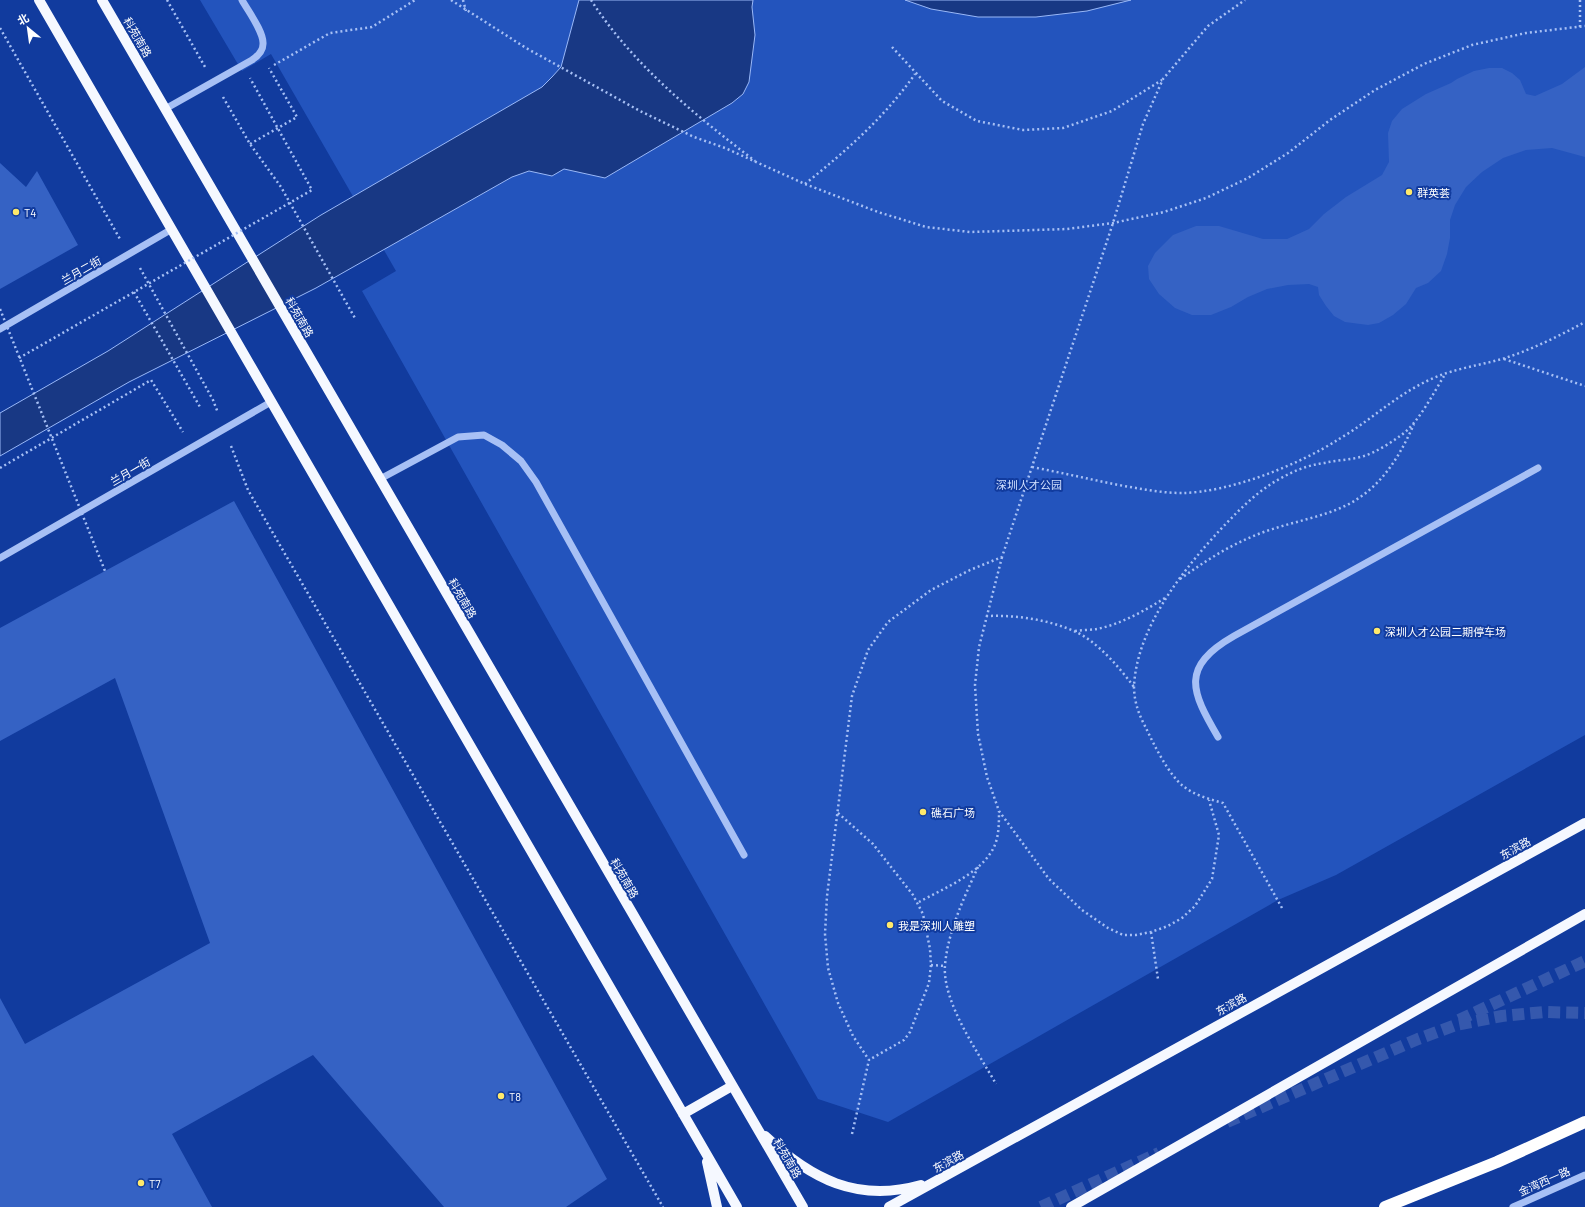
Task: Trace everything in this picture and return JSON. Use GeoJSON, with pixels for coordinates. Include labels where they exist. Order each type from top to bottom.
{"type":"FeatureCollection","features":[{"type":"Feature","properties":{"kind":"highway"},"geometry":{"type":"LineString","coordinates":[[1385,1207],[1498,1162],[1585,1122]]}},
{"type":"Feature","properties":{"kind":"main road"},"geometry":{"type":"LineString","coordinates":[[39,0],[737,1207]]}},
{"type":"Feature","properties":{"kind":"main road","name":"科苑南路"},"geometry":{"type":"LineString","coordinates":[[102,0],[803,1207]]}},
{"type":"Feature","properties":{"kind":"main road","name":"东滨路"},"geometry":{"type":"LineString","coordinates":[[889,1207],[1585,823]]}},
{"type":"Feature","properties":{"kind":"main road"},"geometry":{"type":"LineString","coordinates":[[1072,1207],[1585,914]]}},
{"type":"Feature","properties":{"kind":"main road"},"geometry":{"type":"LineString","coordinates":[[683,1114],[732,1086]]}},
{"type":"Feature","properties":{"kind":"main road"},"geometry":{"type":"LineString","coordinates":[[756,1128],[783,1153],[812,1173],[841,1186],[872,1192],[903,1190],[939,1180]]}},
{"type":"Feature","properties":{"kind":"main road"},"geometry":{"type":"LineString","coordinates":[[705,1152],[717,1207]]}},
{"type":"Feature","properties":{"kind":"street"},"geometry":{"type":"LineString","coordinates":[[165,109],[252,60],[258,55],[262,49],[262,38],[242,0]]}},
{"type":"Feature","properties":{"kind":"street","name":"兰月二街"},"geometry":{"type":"LineString","coordinates":[[0,329],[172,230]]}},
{"type":"Feature","properties":{"kind":"street","name":"兰月一街"},"geometry":{"type":"LineString","coordinates":[[0,558],[271,402]]}},
{"type":"Feature","properties":{"kind":"street"},"geometry":{"type":"LineString","coordinates":[[380,479],[458,437],[484,435],[502,445],[521,461],[536,482],[744,855]]}},
{"type":"Feature","properties":{"kind":"street"},"geometry":{"type":"LineString","coordinates":[[1218,738],[1202,709],[1195,686],[1197,672],[1202,660],[1212,650],[1234,636],[1538,468]]}},
{"type":"Feature","properties":{"kind":"street","name":"金湾西一路"},"geometry":{"type":"LineString","coordinates":[[1512,1207],[1585,1175]]}},
{"type":"Feature","properties":{"kind":"path"},"geometry":{"type":"LineString","coordinates":[[262,71],[330,33],[372,27],[415,0]]}},
{"type":"Feature","properties":{"kind":"path"},"geometry":{"type":"LineString","coordinates":[[451,0],[526,48],[640,111],[694,137],[805,184],[878,212],[926,227],[970,232],[1067,229],[1113,223],[1164,212],[1206,198],[1248,178],[1288,153],[1330,120],[1369,94],[1424,64],[1472,45],[1526,33],[1585,26]]}},
{"type":"Feature","properties":{"kind":"path"},"geometry":{"type":"LineString","coordinates":[[463,0],[466,10]]}},
{"type":"Feature","properties":{"kind":"path"},"geometry":{"type":"LineString","coordinates":[[591,0],[621,41],[648,70],[681,101],[759,164]]}},
{"type":"Feature","properties":{"kind":"path"},"geometry":{"type":"LineString","coordinates":[[892,47],[942,101],[977,120],[1023,130],[1063,128],[1112,111],[1162,79],[1208,26],[1245,0]]}},
{"type":"Feature","properties":{"kind":"path"},"geometry":{"type":"LineString","coordinates":[[1580,0],[1580,27]]}},
{"type":"Feature","properties":{"kind":"path"},"geometry":{"type":"LineString","coordinates":[[0,28],[129,255],[140,268],[213,400],[248,490],[663,1207]]}},
{"type":"Feature","properties":{"kind":"path"},"geometry":{"type":"LineString","coordinates":[[250,144],[297,117],[269,68]]}},
{"type":"Feature","properties":{"kind":"path"},"geometry":{"type":"LineString","coordinates":[[805,184],[845,152],[862,136],[902,93],[916,74]]}},
{"type":"Feature","properties":{"kind":"path"},"geometry":{"type":"LineString","coordinates":[[244,81],[256,75]]}},
{"type":"Feature","properties":{"kind":"path"},"geometry":{"type":"LineString","coordinates":[[19,358],[312,190],[250,78]]}},
{"type":"Feature","properties":{"kind":"path"},"geometry":{"type":"LineString","coordinates":[[1162,79],[1143,124],[1113,223],[1002,557],[979,647],[975,685],[978,734],[987,777],[999,811],[1049,879],[1082,910],[1108,928],[1123,934],[1136,935],[1168,926],[1182,918],[1195,906],[1212,879],[1219,835],[1209,799]]}},
{"type":"Feature","properties":{"kind":"path"},"geometry":{"type":"LineString","coordinates":[[281,187],[356,320]]}},
{"type":"Feature","properties":{"kind":"path"},"geometry":{"type":"LineString","coordinates":[[134,292],[200,407]]}},
{"type":"Feature","properties":{"kind":"path"},"geometry":{"type":"LineString","coordinates":[[0,309],[105,571]]}},
{"type":"Feature","properties":{"kind":"path"},"geometry":{"type":"LineString","coordinates":[[1032,467],[1155,492],[1181,493],[1207,491],[1232,485],[1256,478],[1313,454],[1340,439],[1411,389],[1429,380],[1446,373],[1503,359],[1538,345],[1585,322]]}},
{"type":"Feature","properties":{"kind":"path"},"geometry":{"type":"LineString","coordinates":[[1503,359],[1585,386]]}},
{"type":"Feature","properties":{"kind":"path"},"geometry":{"type":"LineString","coordinates":[[0,468],[151,380],[192,448]]}},
{"type":"Feature","properties":{"kind":"path"},"geometry":{"type":"LineString","coordinates":[[1178,580],[1236,543],[1282,525],[1345,506],[1363,495],[1379,482],[1391,466],[1406,442],[1414,423]]}},
{"type":"Feature","properties":{"kind":"path"},"geometry":{"type":"LineString","coordinates":[[852,1134],[869,1060],[853,1036],[838,1003],[828,968],[824,934],[827,896],[852,696],[868,650],[888,622],[931,590],[970,570],[1002,557]]}},
{"type":"Feature","properties":{"kind":"path"},"geometry":{"type":"LineString","coordinates":[[986,616],[1007,615],[1024,617],[1075,631],[1097,629],[1120,622],[1141,613],[1166,598]]}},
{"type":"Feature","properties":{"kind":"path"},"geometry":{"type":"LineString","coordinates":[[1075,631],[1107,655],[1120,668],[1134,687]]}},
{"type":"Feature","properties":{"kind":"path"},"geometry":{"type":"LineString","coordinates":[[918,902],[968,875],[987,858],[995,843],[999,828],[999,811]]}},
{"type":"Feature","properties":{"kind":"path"},"geometry":{"type":"LineString","coordinates":[[838,813],[872,844],[918,902],[923,914],[930,949],[931,966],[929,982],[915,1023],[904,1040],[869,1060]]}},
{"type":"Feature","properties":{"kind":"path"},"geometry":{"type":"LineString","coordinates":[[978,867],[957,917],[948,947],[945,966],[947,987],[953,1007],[996,1084]]}},
{"type":"Feature","properties":{"kind":"path"},"geometry":{"type":"LineString","coordinates":[[1151,932],[1158,979]]}},
{"type":"Feature","properties":{"kind":"path"},"geometry":{"type":"LineString","coordinates":[[931,966],[945,966]]}},
{"type":"Feature","properties":{"kind":"green space","name":"深圳人才公园"},"geometry":{"type":"Polygon","coordinates":[[[200,0],[1585,0],[1585,735],[1336,875],[1278,900],[888,1122],[818,1099],[362,291],[396,271],[271,54],[242,71],[200,0]]]}},
{"type":"Feature","properties":{"kind":"shaded area"},"geometry":{"type":"Polygon","coordinates":[[[579,0],[753,0],[752,7],[755,35],[749,82],[743,94],[732,103],[605,178],[564,169],[552,176],[529,171],[512,177],[316,288],[129,382],[0,456],[0,413],[108,351],[321,215],[542,87],[561,67],[579,0]]]}},
{"type":"Feature","properties":{"kind":"shaded area"},"geometry":{"type":"Polygon","coordinates":[[[905,0],[1131,0],[1087,11],[1036,17],[978,17],[931,9],[905,0]]]}},
{"type":"Feature","properties":{"kind":"building","name":"群英荟"},"geometry":{"type":"Polygon","coordinates":[[[1585,67],[1585,157],[1552,148],[1526,150],[1503,158],[1482,172],[1466,187],[1455,205],[1450,220],[1450,238],[1447,254],[1441,271],[1428,283],[1416,288],[1406,304],[1393,315],[1379,323],[1368,325],[1345,322],[1334,316],[1319,295],[1318,287],[1309,284],[1288,285],[1267,289],[1211,315],[1192,315],[1175,308],[1159,294],[1149,279],[1148,266],[1155,253],[1173,235],[1196,226],[1219,226],[1263,239],[1287,239],[1309,229],[1324,214],[1346,197],[1382,175],[1389,162],[1388,133],[1392,121],[1402,109],[1426,94],[1474,71],[1489,68],[1502,68],[1512,73],[1520,80],[1526,94],[1535,96],[1562,84],[1585,67]]]}},
{"type":"Feature","properties":{"kind":"building","name":"T4"},"geometry":{"type":"Polygon","coordinates":[[[0,163],[26,187],[37,171],[78,245],[0,289],[0,163]]]}},
{"type":"Feature","properties":{"kind":"building"},"geometry":{"type":"Polygon","coordinates":[[[234,501],[607,1179],[566,1207],[444,1207],[313,1055],[172,1134],[212,1207],[0,1207],[0,998],[25,1044],[210,943],[115,678],[0,741],[0,628],[234,501]]]}},
{"type":"Feature","properties":{"kind":"tunnel"},"geometry":{"type":"LineString","coordinates":[[1459,1020],[1585,961]]}},
{"type":"Feature","properties":{"kind":"tunnel"},"geometry":{"type":"LineString","coordinates":[[1227,1122],[1418,1039],[1456,1025],[1502,1016],[1544,1012],[1585,1013]]}},
{"type":"Feature","properties":{"kind":"tunnel"},"geometry":{"type":"LineString","coordinates":[[1041,1207],[1159,1153]]}},
{"type":"Feature","properties":{"kind":"place","name":"群英荟"},"geometry":{"type":"Point","coordinates":[1409,192]}},
{"type":"Feature","properties":{"kind":"place","name":"T4"},"geometry":{"type":"Point","coordinates":[16,212]}},
{"type":"Feature","properties":{"kind":"place","name":"深圳人才公园二期停车场"},"geometry":{"type":"Point","coordinates":[1377,631]}},
{"type":"Feature","properties":{"kind":"place","name":"礁石广场"},"geometry":{"type":"Point","coordinates":[923,812]}},
{"type":"Feature","properties":{"kind":"place","name":"我是深圳人雕塑"},"geometry":{"type":"Point","coordinates":[890,925]}},
{"type":"Feature","properties":{"kind":"place","name":"T8"},"geometry":{"type":"Point","coordinates":[501,1096]}},
{"type":"Feature","properties":{"kind":"place","name":"T7"},"geometry":{"type":"Point","coordinates":[141,1183]}}]}
